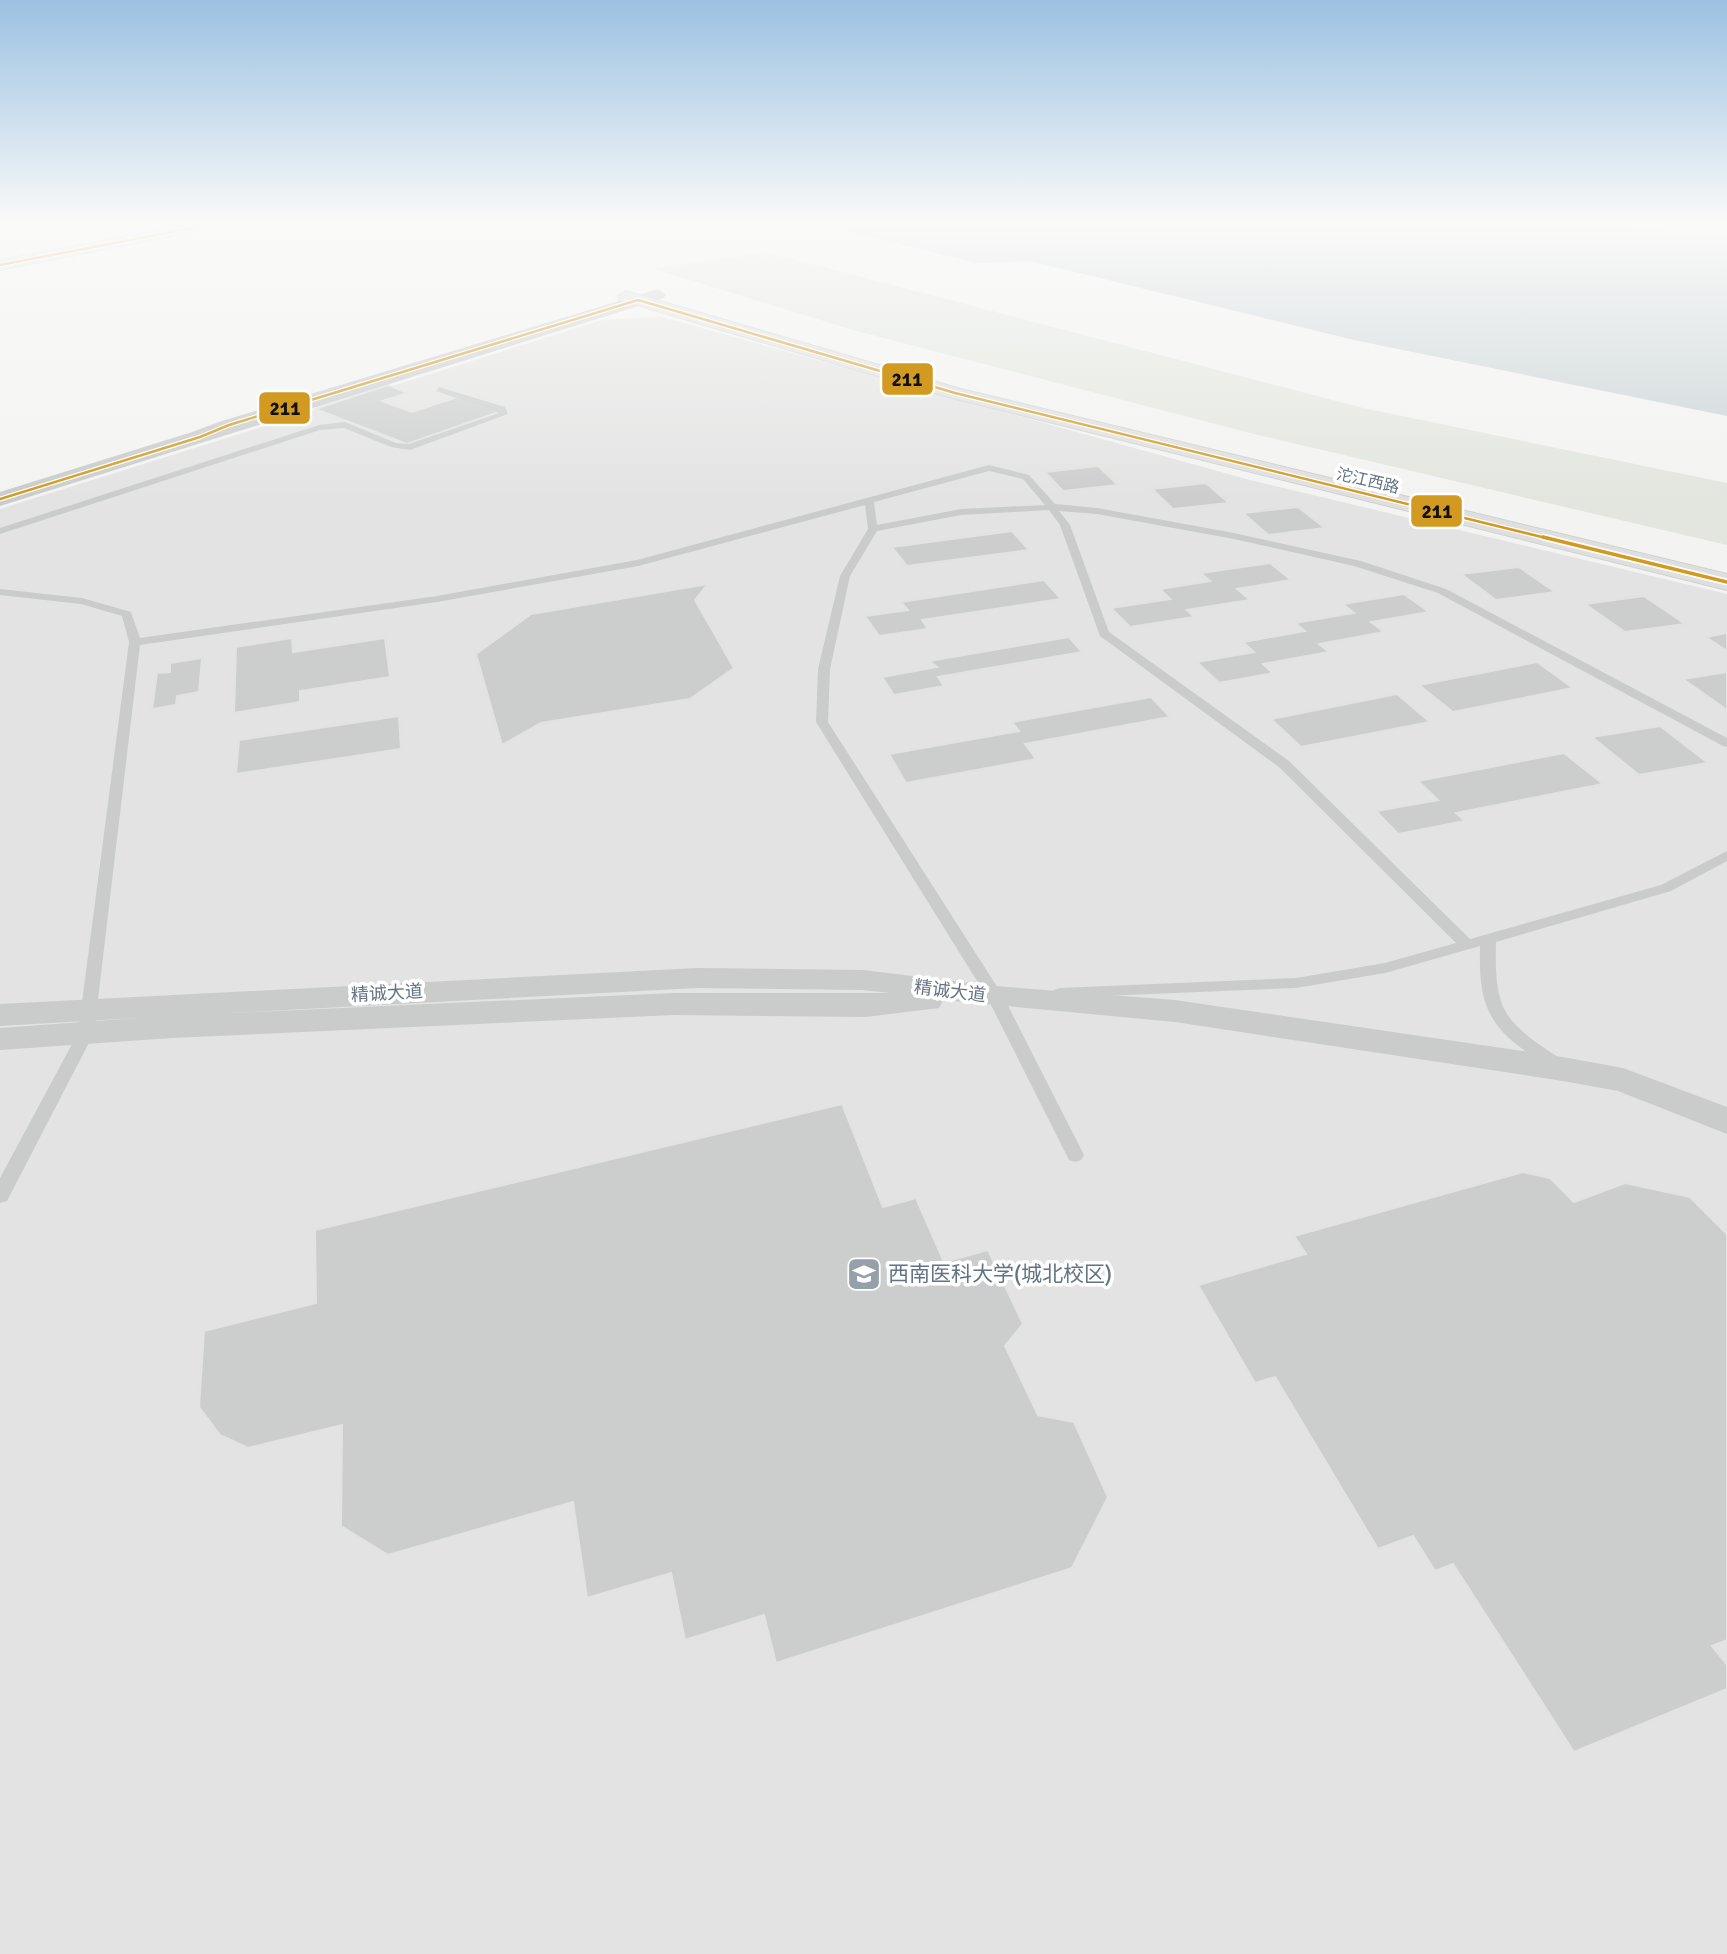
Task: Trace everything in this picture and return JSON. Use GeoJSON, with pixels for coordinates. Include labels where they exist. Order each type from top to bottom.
{"type":"FeatureCollection","features":[{"type":"Feature","properties":{"kind":"main road","name":"沱江西路"},"geometry":{"type":"LineString","coordinates":[[710,316],[955,393],[1727,582]]}},
{"type":"Feature","properties":{"kind":"main road","name":"沱江西路"},"geometry":{"type":"LineString","coordinates":[[720,316],[1070,409],[1727,565]]}},
{"type":"Feature","properties":{"kind":"street"},"geometry":{"type":"LineString","coordinates":[[0,485],[570,316]]}},
{"type":"Feature","properties":{"kind":"street"},"geometry":{"type":"LineString","coordinates":[[0,499],[575,316]]}},
{"type":"Feature","properties":{"kind":"street","name":"精诚大道"},"geometry":{"type":"LineString","coordinates":[[0,1014],[89,1021],[674,1004],[866,1006],[995,996],[1175,1011],[1563,1069],[1623,1080],[1727,1121]]}},
{"type":"Feature","properties":{"kind":"street","name":"精诚大道"},"geometry":{"type":"LineString","coordinates":[[0,1039],[89,1021]]}},
{"type":"Feature","properties":{"kind":"lane"},"geometry":{"type":"LineString","coordinates":[[0,531],[319,428],[345,425],[394,444],[410,447],[504,414],[502,409],[439,389]]}},
{"type":"Feature","properties":{"kind":"lane"},"geometry":{"type":"LineString","coordinates":[[135,642],[437,599],[638,563],[989,468],[1026,477],[1065,525],[1104,634],[1284,764],[1469,946]]}},
{"type":"Feature","properties":{"kind":"lane"},"geometry":{"type":"LineString","coordinates":[[869,500],[873,529],[845,576],[824,668],[822,722],[995,996],[1075,1155]]}},
{"type":"Feature","properties":{"kind":"lane"},"geometry":{"type":"LineString","coordinates":[[873,529],[961,512],[1052,507],[1097,511],[1234,536],[1357,563],[1442,591],[1727,743]]}},
{"type":"Feature","properties":{"kind":"lane"},"geometry":{"type":"LineString","coordinates":[[0,592],[82,601],[127,614],[135,642],[89,1021],[0,1196]]}},
{"type":"Feature","properties":{"kind":"lane"},"geometry":{"type":"LineString","coordinates":[[995,996],[1296,983],[1385,968],[1488,941],[1666,888],[1727,855]]}},
{"type":"Feature","properties":{"kind":"lane"},"geometry":{"type":"LineString","coordinates":[[1488,941],[1486,978],[1491,1007],[1512,1035],[1563,1069]]}},
{"type":"Feature","properties":{"kind":"shaded area"},"geometry":{"type":"Polygon","coordinates":[[[808,316],[1012,316],[1363,408],[1727,483],[1727,545],[1258,435],[808,316]]]}},
{"type":"Feature","properties":{"kind":"shaded area"},"geometry":{"type":"Polygon","coordinates":[[[1256,316],[1727,316],[1727,416],[1354,340],[1256,316]]]}},
{"type":"Feature","properties":{"kind":"shaded area","name":"西南医科大学(城北校区)"},"geometry":{"type":"Polygon","coordinates":[[[662,317],[1250,480],[1727,594],[1727,1954],[0,1954],[0,509],[602,320],[662,317]]]}},
{"type":"Feature","properties":{"kind":"building"},"geometry":{"type":"Polygon","coordinates":[[[388,385],[408,393],[382,401],[412,412],[457,397],[499,412],[407,444],[315,409],[388,385]]]}},
{"type":"Feature","properties":{"kind":"building"},"geometry":{"type":"Polygon","coordinates":[[[1098,466],[1118,485],[1063,491],[1045,472],[1098,466]]]}},
{"type":"Feature","properties":{"kind":"building"},"geometry":{"type":"Polygon","coordinates":[[[1206,483],[1229,503],[1173,509],[1152,489],[1206,483]]]}},
{"type":"Feature","properties":{"kind":"building"},"geometry":{"type":"Polygon","coordinates":[[[1298,507],[1325,528],[1268,535],[1243,513],[1298,507]]]}},
{"type":"Feature","properties":{"kind":"building"},"geometry":{"type":"Polygon","coordinates":[[[1012,531],[1029,550],[907,566],[892,547],[1012,531]]]}},
{"type":"Feature","properties":{"kind":"building"},"geometry":{"type":"Polygon","coordinates":[[[1270,563],[1291,580],[1237,589],[1250,600],[1187,610],[1194,617],[1130,627],[1111,608],[1170,599],[1160,589],[1210,581],[1201,573],[1270,563]]]}},
{"type":"Feature","properties":{"kind":"building"},"geometry":{"type":"Polygon","coordinates":[[[1519,567],[1555,592],[1496,600],[1461,574],[1519,567]]]}},
{"type":"Feature","properties":{"kind":"building"},"geometry":{"type":"Polygon","coordinates":[[[1044,580],[1061,599],[922,620],[928,629],[879,636],[865,616],[908,610],[901,602],[1044,580]]]}},
{"type":"Feature","properties":{"kind":"building"},"geometry":{"type":"Polygon","coordinates":[[[708,584],[695,600],[734,668],[690,699],[541,723],[502,745],[476,654],[531,614],[708,584]]]}},
{"type":"Feature","properties":{"kind":"building"},"geometry":{"type":"Polygon","coordinates":[[[1404,594],[1429,612],[1371,622],[1384,632],[1319,644],[1329,652],[1263,664],[1273,673],[1219,683],[1197,662],[1254,652],[1243,642],[1305,631],[1295,623],[1354,613],[1343,604],[1404,594]]]}},
{"type":"Feature","properties":{"kind":"building"},"geometry":{"type":"Polygon","coordinates":[[[1644,596],[1685,624],[1625,632],[1585,604],[1644,596]]]}},
{"type":"Feature","properties":{"kind":"building"},"geometry":{"type":"Polygon","coordinates":[[[1727,633],[1727,651],[1706,637],[1727,633]]]}},
{"type":"Feature","properties":{"kind":"building"},"geometry":{"type":"Polygon","coordinates":[[[1069,637],[1082,652],[938,677],[944,686],[894,695],[882,677],[937,667],[929,661],[1069,637]]]}},
{"type":"Feature","properties":{"kind":"building"},"geometry":{"type":"Polygon","coordinates":[[[292,638],[293,652],[385,638],[390,677],[300,691],[300,702],[234,713],[236,647],[292,638]]]}},
{"type":"Feature","properties":{"kind":"building"},"geometry":{"type":"Polygon","coordinates":[[[202,658],[199,692],[177,696],[176,705],[152,709],[157,673],[170,672],[170,663],[202,658]]]}},
{"type":"Feature","properties":{"kind":"building"},"geometry":{"type":"Polygon","coordinates":[[[1537,662],[1573,688],[1453,712],[1419,685],[1537,662]]]}},
{"type":"Feature","properties":{"kind":"building"},"geometry":{"type":"Polygon","coordinates":[[[1727,672],[1727,710],[1683,679],[1727,672]]]}},
{"type":"Feature","properties":{"kind":"building"},"geometry":{"type":"Polygon","coordinates":[[[1397,694],[1430,722],[1301,747],[1271,719],[1397,694]]]}},
{"type":"Feature","properties":{"kind":"building"},"geometry":{"type":"Polygon","coordinates":[[[1151,697],[1170,717],[1025,744],[1036,759],[906,783],[889,754],[1019,731],[1012,722],[1151,697]]]}},
{"type":"Feature","properties":{"kind":"building"},"geometry":{"type":"Polygon","coordinates":[[[399,716],[401,749],[236,774],[239,740],[399,716]]]}},
{"type":"Feature","properties":{"kind":"building"},"geometry":{"type":"Polygon","coordinates":[[[1660,726],[1708,763],[1639,775],[1592,737],[1660,726]]]}},
{"type":"Feature","properties":{"kind":"building"},"geometry":{"type":"Polygon","coordinates":[[[1564,753],[1603,784],[1456,813],[1465,821],[1398,834],[1376,811],[1438,800],[1418,781],[1564,753]]]}},
{"type":"Feature","properties":{"kind":"building"},"geometry":{"type":"Polygon","coordinates":[[[842,1104],[883,1207],[916,1198],[944,1262],[988,1250],[1023,1324],[1005,1346],[1038,1415],[1074,1422],[1108,1497],[1072,1568],[776,1663],[764,1615],[685,1640],[671,1573],[587,1598],[573,1502],[388,1555],[341,1526],[342,1425],[248,1448],[220,1435],[199,1407],[204,1331],[316,1303],[315,1230],[842,1104]]]}},
{"type":"Feature","properties":{"kind":"building"},"geometry":{"type":"Polygon","coordinates":[[[1523,1172],[1550,1178],[1574,1202],[1625,1183],[1690,1197],[1727,1234],[1727,1640],[1712,1646],[1727,1665],[1727,1689],[1574,1752],[1453,1564],[1435,1571],[1413,1536],[1378,1549],[1275,1377],[1255,1383],[1198,1285],[1306,1254],[1294,1236],[1523,1172]]]}},
{"type":"Feature","properties":{"kind":"transit line","name":"211"},"geometry":{"type":"LineString","coordinates":[[0,499],[200,437],[229,425],[585,316]]}},
{"type":"Feature","properties":{"kind":"transit line","name":"211"},"geometry":{"type":"LineString","coordinates":[[693,316],[955,393],[1727,582]]}},
{"type":"Feature","properties":{"kind":"place","name":"西南医科大学(城北校区)"},"geometry":{"type":"Point","coordinates":[864,1274]}}]}
